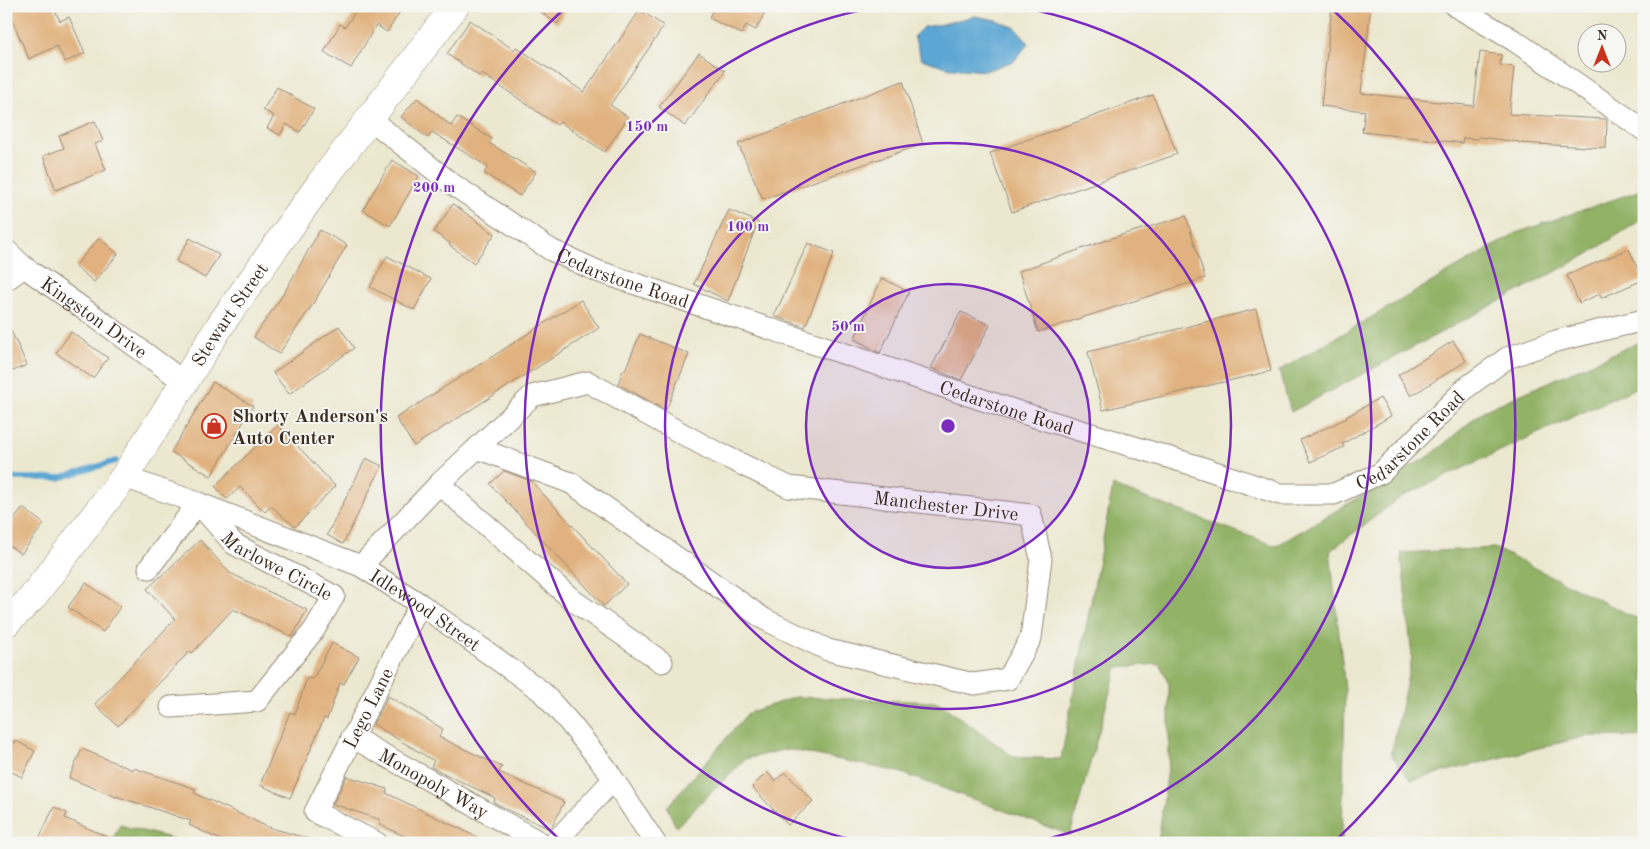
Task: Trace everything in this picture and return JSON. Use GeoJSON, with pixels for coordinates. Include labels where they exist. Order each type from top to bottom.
{"type":"FeatureCollection","features":[{"type":"Feature","properties":{"kind":"street","name":"Stewart Street"},"geometry":{"type":"LineString","coordinates":[[6,623],[31,599],[124,477],[223,321],[320,184],[454,6]]}},
{"type":"Feature","properties":{"kind":"street"},"geometry":{"type":"LineString","coordinates":[[1455,6],[1515,41],[1644,130]]}},
{"type":"Feature","properties":{"kind":"street","name":"Cedarstone Road"},"geometry":{"type":"LineString","coordinates":[[370,119],[452,184],[551,250],[597,270],[1016,410],[1197,466],[1280,494],[1334,494],[1381,474],[1467,387],[1507,358],[1556,341],[1644,320]]}},
{"type":"Feature","properties":{"kind":"street","name":"Kingston Drive"},"geometry":{"type":"LineString","coordinates":[[6,250],[24,267],[184,382]]}},
{"type":"Feature","properties":{"kind":"street"},"geometry":{"type":"LineString","coordinates":[[6,280],[24,267]]}},
{"type":"Feature","properties":{"kind":"street","name":"Manchester Drive"},"geometry":{"type":"LineString","coordinates":[[362,566],[439,484],[477,448],[532,396],[588,382],[712,450],[789,487],[1031,515],[1041,559],[1031,638],[1008,678],[974,684],[828,650],[764,619],[571,483],[477,448]]}},
{"type":"Feature","properties":{"kind":"street","name":"Idlewood Street"},"geometry":{"type":"LineString","coordinates":[[124,477],[198,503],[362,566],[420,604],[541,691],[569,722],[613,780],[655,843]]}},
{"type":"Feature","properties":{"kind":"street"},"geometry":{"type":"LineString","coordinates":[[439,484],[574,600],[662,662]]}},
{"type":"Feature","properties":{"kind":"street"},"geometry":{"type":"LineString","coordinates":[[149,568],[198,503]]}},
{"type":"Feature","properties":{"kind":"street","name":"Marlowe Circle"},"geometry":{"type":"LineString","coordinates":[[171,708],[257,701],[314,630],[334,596],[234,544],[198,503]]}},
{"type":"Feature","properties":{"kind":"street","name":"Lego Lane"},"geometry":{"type":"LineString","coordinates":[[377,843],[314,812],[420,604]]}},
{"type":"Feature","properties":{"kind":"street","name":"Monopoly Way"},"geometry":{"type":"LineString","coordinates":[[352,737],[540,843]]}},
{"type":"Feature","properties":{"kind":"street"},"geometry":{"type":"LineString","coordinates":[[554,843],[613,780]]}},
{"type":"Feature","properties":{"kind":"green space"},"geometry":{"type":"Polygon","coordinates":[[[1644,189],[1644,218],[1585,256],[1291,412],[1279,371],[1516,233],[1644,189]]]}},
{"type":"Feature","properties":{"kind":"green space"},"geometry":{"type":"Polygon","coordinates":[[[1644,340],[1644,384],[1401,497],[1330,551],[1345,689],[1342,843],[1158,843],[1169,760],[1169,684],[1160,664],[1117,667],[1070,835],[899,772],[787,749],[745,759],[676,827],[667,807],[748,713],[795,697],[938,702],[1014,757],[1061,759],[1113,486],[1276,546],[1431,455],[1483,411],[1644,340]]]}},
{"type":"Feature","properties":{"kind":"green space"},"geometry":{"type":"Polygon","coordinates":[[[1494,548],[1644,622],[1644,737],[1587,736],[1411,780],[1391,755],[1412,657],[1401,553],[1494,548]]]}},
{"type":"Feature","properties":{"kind":"green space"},"geometry":{"type":"Polygon","coordinates":[[[120,825],[189,843],[111,843],[120,825]]]}},
{"type":"Feature","properties":{"kind":"water"},"geometry":{"type":"Polygon","coordinates":[[[975,16],[996,20],[1016,28],[1029,43],[1014,61],[985,71],[950,68],[921,59],[914,36],[923,27],[975,16]]]}},
{"type":"Feature","properties":{"kind":"building"},"geometry":{"type":"Polygon","coordinates":[[[6,6],[53,6],[60,21],[69,17],[85,53],[65,62],[57,46],[29,59],[6,6]]]}},
{"type":"Feature","properties":{"kind":"building"},"geometry":{"type":"Polygon","coordinates":[[[359,6],[404,6],[387,32],[376,25],[351,68],[324,52],[340,24],[345,27],[359,6]]]}},
{"type":"Feature","properties":{"kind":"building"},"geometry":{"type":"Polygon","coordinates":[[[533,6],[569,6],[557,24],[533,6]]]}},
{"type":"Feature","properties":{"kind":"building"},"geometry":{"type":"Polygon","coordinates":[[[714,6],[768,6],[756,30],[746,25],[742,34],[709,18],[714,6]]]}},
{"type":"Feature","properties":{"kind":"building"},"geometry":{"type":"Polygon","coordinates":[[[1332,6],[1371,6],[1361,93],[1474,106],[1480,52],[1501,55],[1500,65],[1514,67],[1509,114],[1605,119],[1607,120],[1606,148],[1519,143],[1479,137],[1478,139],[1463,138],[1462,143],[1362,132],[1365,111],[1321,106],[1332,6]]]}},
{"type":"Feature","properties":{"kind":"building"},"geometry":{"type":"Polygon","coordinates":[[[640,10],[664,26],[610,105],[628,117],[605,152],[560,122],[557,125],[481,73],[479,76],[447,54],[470,20],[514,50],[516,47],[584,92],[640,10]]]}},
{"type":"Feature","properties":{"kind":"building"},"geometry":{"type":"Polygon","coordinates":[[[699,53],[725,71],[685,126],[659,107],[699,53]]]}},
{"type":"Feature","properties":{"kind":"building"},"geometry":{"type":"Polygon","coordinates":[[[903,81],[923,144],[763,199],[738,144],[903,81]]]}},
{"type":"Feature","properties":{"kind":"building"},"geometry":{"type":"Polygon","coordinates":[[[277,87],[314,109],[300,132],[286,124],[280,135],[267,128],[274,116],[263,110],[277,87]]]}},
{"type":"Feature","properties":{"kind":"building"},"geometry":{"type":"Polygon","coordinates":[[[1153,95],[1177,154],[1012,212],[990,153],[1153,95]]]}},
{"type":"Feature","properties":{"kind":"building"},"geometry":{"type":"Polygon","coordinates":[[[417,98],[451,126],[457,117],[492,139],[489,143],[536,172],[520,196],[484,173],[488,167],[432,132],[428,138],[401,117],[417,98]]]}},
{"type":"Feature","properties":{"kind":"building"},"geometry":{"type":"Polygon","coordinates":[[[95,121],[103,141],[95,144],[106,170],[56,190],[43,156],[64,148],[59,136],[95,121]]]}},
{"type":"Feature","properties":{"kind":"building"},"geometry":{"type":"Polygon","coordinates":[[[392,160],[419,176],[390,226],[363,210],[392,160]]]}},
{"type":"Feature","properties":{"kind":"building"},"geometry":{"type":"Polygon","coordinates":[[[453,204],[495,234],[474,263],[434,232],[453,204]]]}},
{"type":"Feature","properties":{"kind":"building"},"geometry":{"type":"Polygon","coordinates":[[[729,210],[758,222],[728,301],[694,284],[729,210]]]}},
{"type":"Feature","properties":{"kind":"building"},"geometry":{"type":"Polygon","coordinates":[[[1186,216],[1205,278],[1038,332],[1019,271],[1118,236],[1186,216]]]}},
{"type":"Feature","properties":{"kind":"building"},"geometry":{"type":"Polygon","coordinates":[[[320,230],[347,245],[313,304],[279,354],[254,337],[284,293],[320,230]]]}},
{"type":"Feature","properties":{"kind":"building"},"geometry":{"type":"Polygon","coordinates":[[[99,238],[118,254],[94,282],[75,266],[99,238]]]}},
{"type":"Feature","properties":{"kind":"building"},"geometry":{"type":"Polygon","coordinates":[[[190,238],[219,255],[205,278],[176,261],[190,238]]]}},
{"type":"Feature","properties":{"kind":"building"},"geometry":{"type":"Polygon","coordinates":[[[808,243],[834,253],[805,327],[774,316],[808,243]]]}},
{"type":"Feature","properties":{"kind":"building"},"geometry":{"type":"Polygon","coordinates":[[[1629,249],[1643,280],[1601,298],[1600,294],[1579,303],[1567,275],[1629,249]]]}},
{"type":"Feature","properties":{"kind":"building"},"geometry":{"type":"Polygon","coordinates":[[[387,256],[431,279],[414,310],[370,287],[387,256]]]}},
{"type":"Feature","properties":{"kind":"building"},"geometry":{"type":"Polygon","coordinates":[[[882,278],[909,292],[880,353],[854,339],[882,278]]]}},
{"type":"Feature","properties":{"kind":"building"},"geometry":{"type":"Polygon","coordinates":[[[581,300],[599,328],[414,446],[396,418],[581,300]]]}},
{"type":"Feature","properties":{"kind":"building"},"geometry":{"type":"Polygon","coordinates":[[[1256,309],[1271,371],[1103,410],[1088,352],[1256,309]]]}},
{"type":"Feature","properties":{"kind":"building"},"geometry":{"type":"Polygon","coordinates":[[[961,312],[990,325],[961,380],[931,368],[961,312]]]}},
{"type":"Feature","properties":{"kind":"building"},"geometry":{"type":"Polygon","coordinates":[[[6,320],[27,365],[6,374],[6,320]]]}},
{"type":"Feature","properties":{"kind":"building"},"geometry":{"type":"Polygon","coordinates":[[[339,326],[354,348],[289,394],[273,373],[339,326]]]}},
{"type":"Feature","properties":{"kind":"building"},"geometry":{"type":"Polygon","coordinates":[[[71,332],[108,358],[93,378],[56,353],[71,332]]]}},
{"type":"Feature","properties":{"kind":"building"},"geometry":{"type":"Polygon","coordinates":[[[640,334],[689,354],[666,410],[618,384],[640,334]]]}},
{"type":"Feature","properties":{"kind":"building"},"geometry":{"type":"Polygon","coordinates":[[[1453,341],[1466,361],[1411,396],[1398,375],[1453,341]]]}},
{"type":"Feature","properties":{"kind":"building","name":"Shorty Anderson's Auto Center"},"geometry":{"type":"Polygon","coordinates":[[[213,382],[253,406],[211,476],[171,452],[213,382]]]}},
{"type":"Feature","properties":{"kind":"building"},"geometry":{"type":"Polygon","coordinates":[[[1380,398],[1391,416],[1342,444],[1344,447],[1310,462],[1300,440],[1347,418],[1380,398]]]}},
{"type":"Feature","properties":{"kind":"building"},"geometry":{"type":"Polygon","coordinates":[[[278,425],[335,486],[295,527],[271,506],[265,512],[240,487],[227,499],[215,486],[278,425]]]}},
{"type":"Feature","properties":{"kind":"building"},"geometry":{"type":"Polygon","coordinates":[[[366,458],[382,466],[343,544],[327,535],[366,458]]]}},
{"type":"Feature","properties":{"kind":"building"},"geometry":{"type":"Polygon","coordinates":[[[504,471],[531,481],[627,584],[604,606],[490,484],[504,471]]]}},
{"type":"Feature","properties":{"kind":"building"},"geometry":{"type":"Polygon","coordinates":[[[23,508],[44,524],[21,554],[6,543],[6,530],[23,508]]]}},
{"type":"Feature","properties":{"kind":"building"},"geometry":{"type":"Polygon","coordinates":[[[200,540],[230,573],[307,610],[292,637],[233,609],[192,653],[190,651],[118,726],[95,704],[175,619],[147,589],[200,540]]]}},
{"type":"Feature","properties":{"kind":"building"},"geometry":{"type":"Polygon","coordinates":[[[86,583],[120,607],[103,632],[68,607],[86,583]]]}},
{"type":"Feature","properties":{"kind":"building"},"geometry":{"type":"Polygon","coordinates":[[[332,643],[359,657],[344,684],[340,683],[327,719],[324,718],[290,798],[260,785],[290,712],[295,714],[307,678],[313,679],[332,643]]]}},
{"type":"Feature","properties":{"kind":"building"},"geometry":{"type":"Polygon","coordinates":[[[388,696],[443,729],[439,737],[502,767],[499,772],[564,802],[550,829],[512,812],[494,802],[495,798],[431,767],[434,761],[373,724],[388,696]]]}},
{"type":"Feature","properties":{"kind":"building"},"geometry":{"type":"Polygon","coordinates":[[[6,739],[15,743],[16,741],[35,751],[22,777],[6,769],[6,739]]]}},
{"type":"Feature","properties":{"kind":"building"},"geometry":{"type":"Polygon","coordinates":[[[82,749],[133,770],[134,768],[196,789],[194,793],[268,827],[309,839],[308,843],[227,843],[189,825],[191,821],[116,797],[69,778],[82,749]]]}},
{"type":"Feature","properties":{"kind":"building"},"geometry":{"type":"Polygon","coordinates":[[[767,772],[775,781],[785,772],[813,801],[788,825],[752,787],[767,772]]]}},
{"type":"Feature","properties":{"kind":"building"},"geometry":{"type":"Polygon","coordinates":[[[347,776],[387,789],[386,793],[489,843],[419,843],[379,824],[381,820],[333,804],[347,776]]]}},
{"type":"Feature","properties":{"kind":"building"},"geometry":{"type":"Polygon","coordinates":[[[54,807],[67,813],[65,818],[121,843],[37,843],[54,807]]]}},
{"type":"Feature","properties":{"kind":"waterway"},"geometry":{"type":"LineString","coordinates":[[6,478],[59,478],[116,461]]}},
{"type":"Feature","properties":{"kind":"place","name":"Shorty Anderson's Auto Center"},"geometry":{"type":"Point","coordinates":[214,426]}}]}
